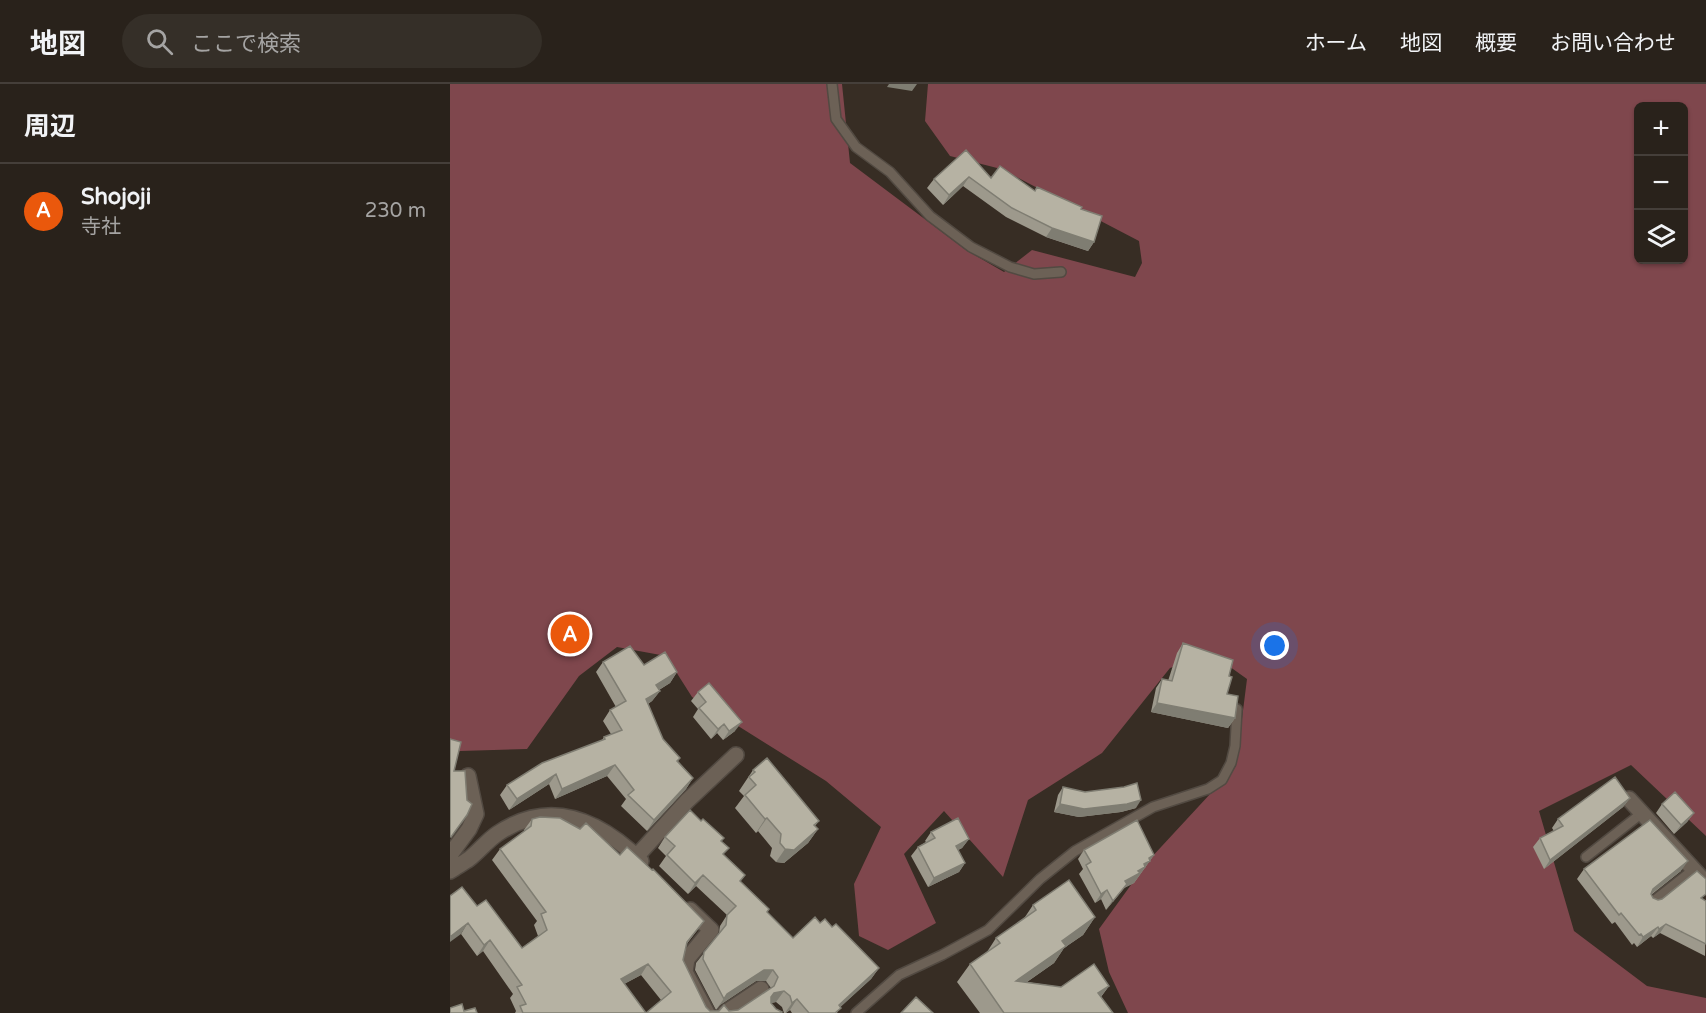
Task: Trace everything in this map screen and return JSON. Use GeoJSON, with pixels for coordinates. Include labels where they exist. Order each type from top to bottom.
{"type":"FeatureCollection","features":[{"type":"Feature","properties":{"kind":"street"},"geometry":{"type":"LineString","coordinates":[[636,857],[687,801],[736,755]]}},
{"type":"Feature","properties":{"kind":"street"},"geometry":{"type":"LineString","coordinates":[[450,855],[476,814],[468,776]]}},
{"type":"Feature","properties":{"kind":"street"},"geometry":{"type":"LineString","coordinates":[[1629,799],[1706,883]]}},
{"type":"Feature","properties":{"kind":"street"},"geometry":{"type":"LineString","coordinates":[[450,872],[496,835],[519,821],[544,815],[572,818],[600,829],[653,873]]}},
{"type":"Feature","properties":{"kind":"street"},"geometry":{"type":"LineString","coordinates":[[678,898],[711,930],[687,959],[685,972],[707,1013]]}},
{"type":"Feature","properties":{"kind":"street"},"geometry":{"type":"LineString","coordinates":[[725,1013],[761,989]]}},
{"type":"Feature","properties":{"kind":"lane"},"geometry":{"type":"LineString","coordinates":[[832,84],[836,119],[849,138],[856,147],[890,172],[930,216],[971,247],[1010,267],[1034,274],[1061,272]]}},
{"type":"Feature","properties":{"kind":"lane"},"geometry":{"type":"LineString","coordinates":[[856,1013],[899,975],[987,930],[1040,879],[1075,851],[1153,807],[1208,789],[1222,780],[1233,754],[1237,709]]}},
{"type":"Feature","properties":{"kind":"lane"},"geometry":{"type":"LineString","coordinates":[[1586,856],[1641,813]]}},
{"type":"Feature","properties":{"kind":"lane"},"geometry":{"type":"LineString","coordinates":[[1651,903],[1693,870]]}},
{"type":"Feature","properties":{"kind":"shaded area"},"geometry":{"type":"Polygon","coordinates":[[[450,84],[842,84],[850,163],[966,250],[1004,272],[1032,250],[1135,277],[1142,263],[1139,241],[1001,169],[950,156],[925,121],[928,84],[1706,84],[1706,836],[1631,765],[1539,811],[1574,931],[1647,986],[1706,998],[1706,1013],[1128,1013],[1109,972],[1099,929],[1149,860],[1236,766],[1247,679],[1212,654],[1170,668],[1102,753],[1028,800],[1003,877],[944,811],[904,854],[936,923],[888,950],[859,936],[854,884],[881,827],[826,781],[692,697],[666,656],[617,647],[579,676],[527,749],[460,751],[450,754],[450,84]]]}},
{"type":"Feature","properties":{"kind":"building"},"geometry":{"type":"Polygon","coordinates":[[[966,150],[991,178],[1000,166],[1035,191],[1037,187],[1082,207],[1081,209],[1102,216],[1094,242],[1052,228],[1012,208],[969,177],[949,195],[934,179],[966,150]]]}},
{"type":"Feature","properties":{"kind":"building"},"geometry":{"type":"Polygon","coordinates":[[[1183,643],[1233,660],[1229,676],[1232,677],[1227,694],[1238,696],[1235,718],[1157,703],[1162,679],[1172,681],[1183,643]]]}},
{"type":"Feature","properties":{"kind":"building"},"geometry":{"type":"Polygon","coordinates":[[[630,646],[644,665],[665,652],[677,672],[656,685],[660,691],[646,699],[663,739],[680,758],[677,761],[693,778],[654,820],[628,795],[634,790],[615,765],[562,789],[556,774],[517,799],[507,785],[542,763],[605,739],[604,737],[622,730],[610,710],[626,701],[603,662],[630,646]]]}},
{"type":"Feature","properties":{"kind":"building"},"geometry":{"type":"Polygon","coordinates":[[[709,683],[742,722],[729,731],[724,724],[718,729],[699,708],[706,702],[698,692],[709,683]]]}},
{"type":"Feature","properties":{"kind":"building"},"geometry":{"type":"Polygon","coordinates":[[[450,739],[461,742],[454,771],[465,771],[467,800],[472,804],[451,837],[450,836],[450,739]]]}},
{"type":"Feature","properties":{"kind":"building"},"geometry":{"type":"Polygon","coordinates":[[[767,758],[819,821],[814,825],[818,829],[794,850],[785,849],[780,843],[781,834],[745,795],[756,785],[749,777],[755,772],[753,770],[767,758]]]}},
{"type":"Feature","properties":{"kind":"building"},"geometry":{"type":"Polygon","coordinates":[[[1615,777],[1630,798],[1550,860],[1540,838],[1563,826],[1558,819],[1615,777]]]}},
{"type":"Feature","properties":{"kind":"building"},"geometry":{"type":"Polygon","coordinates":[[[1137,783],[1141,800],[1127,804],[1084,809],[1060,804],[1063,787],[1085,792],[1137,783]]]}},
{"type":"Feature","properties":{"kind":"building"},"geometry":{"type":"Polygon","coordinates":[[[1675,792],[1694,813],[1681,825],[1662,804],[1675,792]]]}},
{"type":"Feature","properties":{"kind":"building"},"geometry":{"type":"Polygon","coordinates":[[[690,810],[724,838],[721,841],[729,848],[723,854],[745,875],[740,881],[769,909],[767,912],[793,938],[815,917],[820,923],[825,919],[832,927],[836,924],[879,968],[839,1005],[841,1008],[835,1013],[809,1013],[797,999],[792,1003],[790,996],[784,991],[774,993],[771,997],[771,1003],[782,1012],[780,1013],[646,1013],[523,1013],[520,1006],[526,1004],[517,987],[522,985],[490,940],[484,945],[468,923],[450,937],[450,896],[462,887],[477,906],[486,900],[522,948],[547,930],[541,914],[546,912],[500,849],[531,826],[532,819],[560,818],[580,829],[586,823],[620,855],[627,847],[653,869],[704,921],[687,942],[683,960],[710,1011],[719,1011],[724,1005],[729,1011],[738,1010],[774,986],[778,977],[773,970],[764,970],[727,994],[724,999],[703,959],[704,952],[726,925],[727,915],[736,906],[703,875],[695,883],[667,855],[675,846],[665,837],[690,810]],[[648,964],[621,979],[646,1013],[671,992],[648,964]]]}},
{"type":"Feature","properties":{"kind":"building"},"geometry":{"type":"Polygon","coordinates":[[[958,818],[969,839],[956,846],[965,863],[934,878],[918,847],[935,838],[931,832],[958,818]]]}},
{"type":"Feature","properties":{"kind":"building"},"geometry":{"type":"Polygon","coordinates":[[[1137,820],[1154,855],[1144,864],[1145,867],[1138,871],[1140,873],[1125,881],[1127,884],[1113,901],[1107,890],[1101,894],[1086,865],[1091,862],[1084,850],[1137,820]]]}},
{"type":"Feature","properties":{"kind":"building"},"geometry":{"type":"Polygon","coordinates":[[[1650,820],[1688,861],[1653,889],[1651,894],[1653,898],[1662,899],[1697,871],[1706,879],[1706,894],[1701,898],[1706,901],[1706,944],[1666,924],[1643,937],[1639,935],[1621,913],[1619,915],[1584,869],[1650,820]]]}},
{"type":"Feature","properties":{"kind":"building"},"geometry":{"type":"Polygon","coordinates":[[[1069,880],[1095,917],[1062,941],[1066,946],[1016,981],[1061,987],[1094,964],[1109,986],[1098,993],[1113,1013],[1004,1013],[970,964],[1000,943],[996,938],[1036,910],[1033,905],[1069,880]]]}},
{"type":"Feature","properties":{"kind":"building"},"geometry":{"type":"Polygon","coordinates":[[[916,997],[933,1013],[901,1013],[916,997]]]}},
{"type":"Feature","properties":{"kind":"building"},"geometry":{"type":"Polygon","coordinates":[[[462,1004],[464,1011],[475,1008],[477,1013],[450,1013],[450,1008],[462,1004]]]}},
{"type":"Feature","properties":{"kind":"place","name":"Shojoji"},"geometry":{"type":"Point","coordinates":[570,634]}}]}
